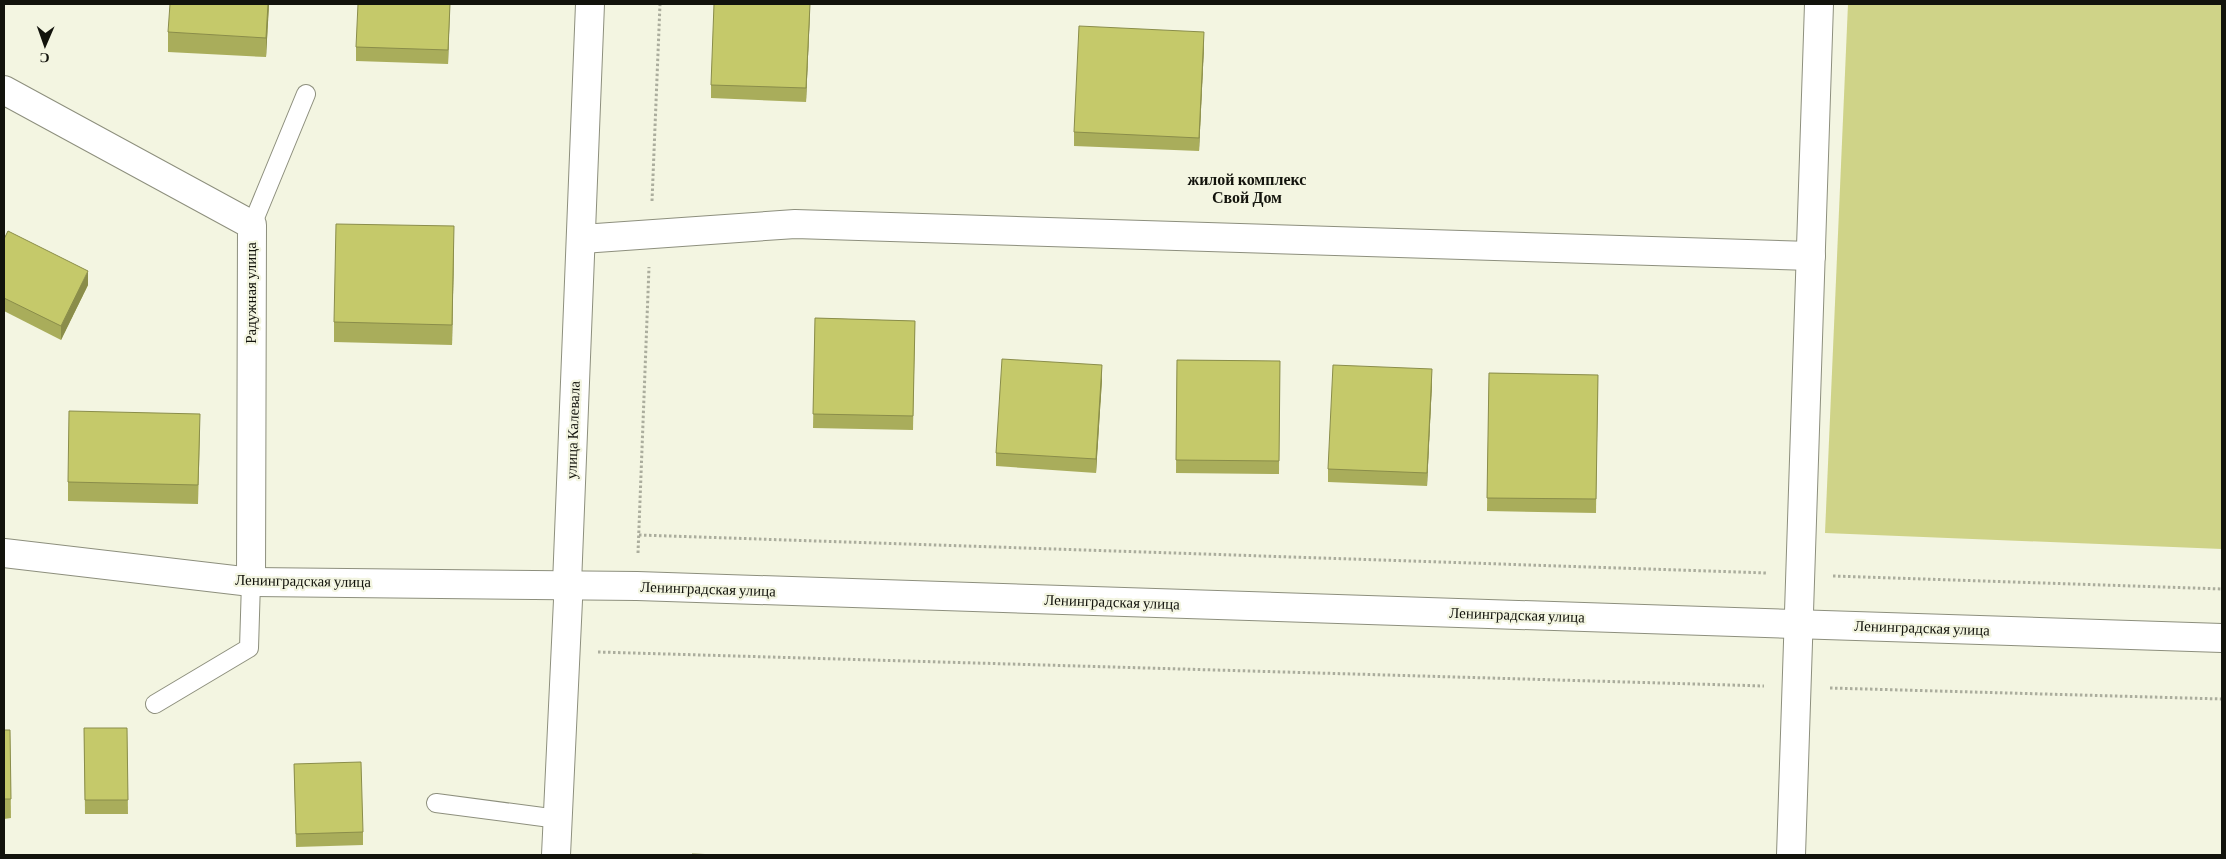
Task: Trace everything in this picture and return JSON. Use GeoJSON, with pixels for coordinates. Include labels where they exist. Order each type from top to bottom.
{"type":"FeatureCollection","features":[{"type":"Feature","properties":{"kind":"street","name":"улица Калевала"},"geometry":{"type":"LineString","coordinates":[[556,855],[590,4]]}},
{"type":"Feature","properties":{"kind":"street"},"geometry":{"type":"LineString","coordinates":[[1791,855],[1819,4]]}},
{"type":"Feature","properties":{"kind":"street","name":"Радужная улица"},"geometry":{"type":"LineString","coordinates":[[4,90],[252,225],[251,582]]}},
{"type":"Feature","properties":{"kind":"street"},"geometry":{"type":"LineString","coordinates":[[582,239],[795,224],[1811,256]]}},
{"type":"Feature","properties":{"kind":"street","name":"Ленинградская улица"},"geometry":{"type":"LineString","coordinates":[[4,553],[251,582],[567,584],[2222,638]]}},
{"type":"Feature","properties":{"kind":"lane"},"geometry":{"type":"LineString","coordinates":[[252,225],[306,94]]}},
{"type":"Feature","properties":{"kind":"lane"},"geometry":{"type":"LineString","coordinates":[[155,704],[249,648],[251,582]]}},
{"type":"Feature","properties":{"kind":"lane"},"geometry":{"type":"LineString","coordinates":[[436,803],[558,819]]}},
{"type":"Feature","properties":{"kind":"path"},"geometry":{"type":"LineString","coordinates":[[637,586],[660,4]]}},
{"type":"Feature","properties":{"kind":"path"},"geometry":{"type":"LineString","coordinates":[[639,535],[2222,589]]}},
{"type":"Feature","properties":{"kind":"path"},"geometry":{"type":"LineString","coordinates":[[565,651],[2222,699]]}},
{"type":"Feature","properties":{"kind":"green space"},"geometry":{"type":"Polygon","coordinates":[[[1848,4],[2222,4],[2222,549],[1825,533],[1848,4]]]}},
{"type":"Feature","properties":{"kind":"building"},"geometry":{"type":"Polygon","coordinates":[[[170,4],[268,4],[266,38],[168,32],[170,4]]]}},
{"type":"Feature","properties":{"kind":"building"},"geometry":{"type":"Polygon","coordinates":[[[358,4],[450,4],[448,50],[356,47],[358,4]]]}},
{"type":"Feature","properties":{"kind":"building"},"geometry":{"type":"Polygon","coordinates":[[[714,4],[810,4],[806,88],[711,85],[714,4]]]}},
{"type":"Feature","properties":{"kind":"building"},"geometry":{"type":"Polygon","coordinates":[[[1079,26],[1204,32],[1199,138],[1074,132],[1079,26]]]}},
{"type":"Feature","properties":{"kind":"building"},"geometry":{"type":"Polygon","coordinates":[[[336,224],[454,226],[452,325],[334,322],[336,224]]]}},
{"type":"Feature","properties":{"kind":"building"},"geometry":{"type":"Polygon","coordinates":[[[8,231],[88,271],[61,326],[4,298],[4,239],[8,231]]]}},
{"type":"Feature","properties":{"kind":"building"},"geometry":{"type":"Polygon","coordinates":[[[815,318],[915,321],[913,416],[813,414],[815,318]]]}},
{"type":"Feature","properties":{"kind":"building"},"geometry":{"type":"Polygon","coordinates":[[[1002,359],[1102,365],[1096,459],[996,453],[1002,359]]]}},
{"type":"Feature","properties":{"kind":"building"},"geometry":{"type":"Polygon","coordinates":[[[1177,360],[1280,361],[1279,461],[1176,460],[1177,360]]]}},
{"type":"Feature","properties":{"kind":"building"},"geometry":{"type":"Polygon","coordinates":[[[1333,365],[1432,369],[1427,473],[1328,469],[1333,365]]]}},
{"type":"Feature","properties":{"kind":"building"},"geometry":{"type":"Polygon","coordinates":[[[1489,373],[1598,375],[1596,499],[1487,498],[1489,373]]]}},
{"type":"Feature","properties":{"kind":"building"},"geometry":{"type":"Polygon","coordinates":[[[69,411],[200,414],[198,485],[68,482],[69,411]]]}},
{"type":"Feature","properties":{"kind":"building"},"geometry":{"type":"Polygon","coordinates":[[[84,728],[127,728],[128,800],[85,800],[84,728]]]}},
{"type":"Feature","properties":{"kind":"building"},"geometry":{"type":"Polygon","coordinates":[[[4,730],[10,730],[11,799],[4,799],[4,730]]]}},
{"type":"Feature","properties":{"kind":"building"},"geometry":{"type":"Polygon","coordinates":[[[361,762],[363,832],[296,834],[294,764],[361,762]]]}},
{"type":"Feature","properties":{"kind":"district","name":"жилой комплекс Свой Дом"},"geometry":{"type":"Point","coordinates":[1247,188]}}]}
